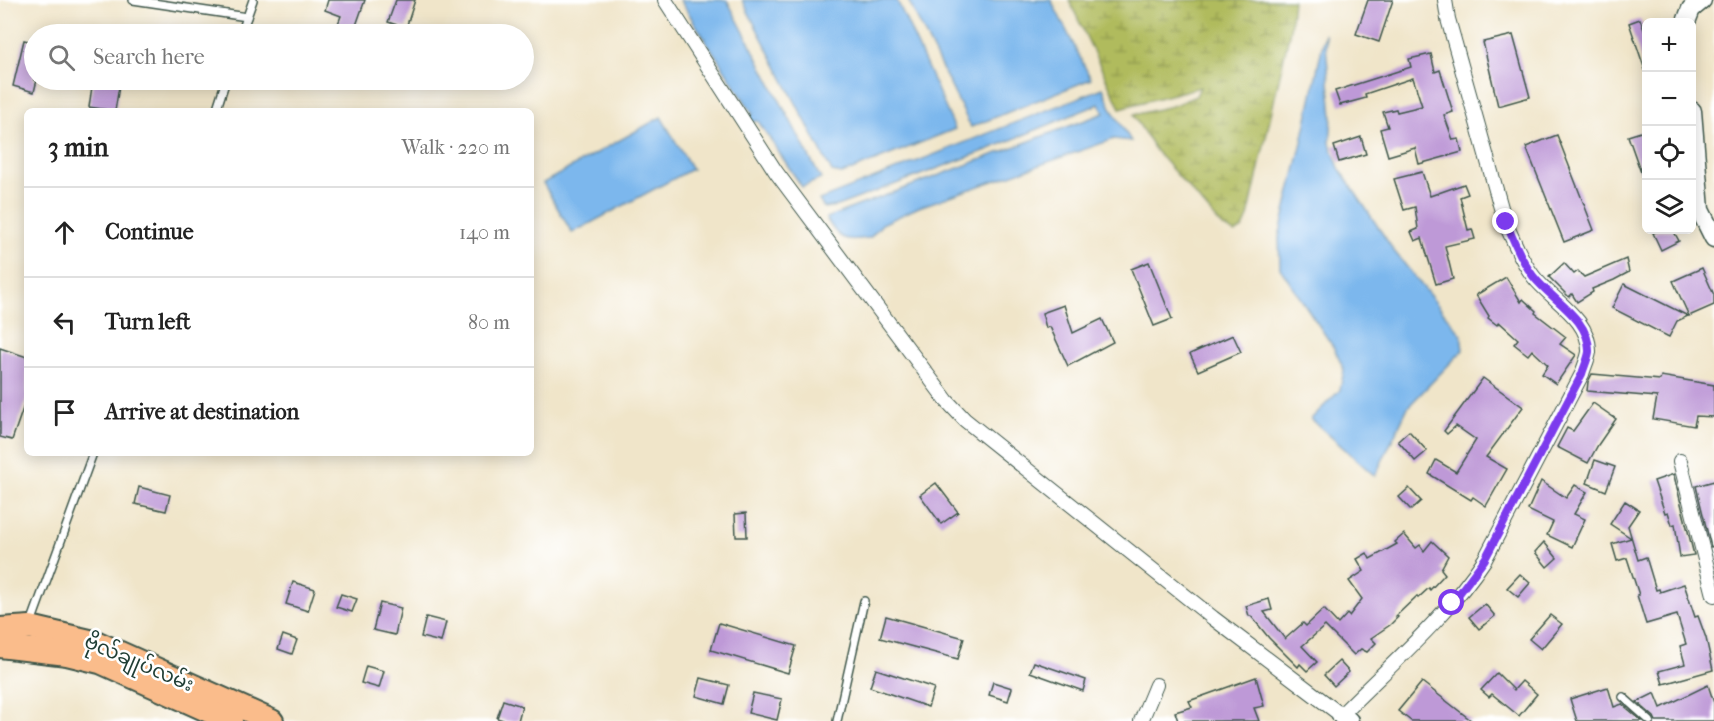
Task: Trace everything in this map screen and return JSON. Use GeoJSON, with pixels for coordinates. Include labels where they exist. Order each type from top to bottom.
{"type":"FeatureCollection","features":[{"type":"Feature","properties":{"kind":"main road","name":"ဗိုလ်ချုပ်လမ်း"},"geometry":{"type":"LineString","coordinates":[[0,628],[67,654],[99,662],[231,721]]}},
{"type":"Feature","properties":{"kind":"main road","name":"ဗိုလ်ချုပ်လမ်း"},"geometry":{"type":"LineString","coordinates":[[0,645],[27,637],[98,643],[272,721]]}},
{"type":"Feature","properties":{"kind":"street"},"geometry":{"type":"LineString","coordinates":[[665,0],[776,172],[947,401],[965,420],[1204,611],[1345,718],[1470,582],[1485,559],[1577,385],[1589,355],[1588,343],[1576,319],[1533,276],[1516,248],[1509,231],[1448,19],[1445,0]]}},
{"type":"Feature","properties":{"kind":"street"},"geometry":{"type":"LineString","coordinates":[[1688,18],[1691,9],[1702,0]]}},
{"type":"Feature","properties":{"kind":"street"},"geometry":{"type":"LineString","coordinates":[[1693,126],[1700,210],[1714,238]]}},
{"type":"Feature","properties":{"kind":"street"},"geometry":{"type":"LineString","coordinates":[[1680,461],[1714,595]]}},
{"type":"Feature","properties":{"kind":"street"},"geometry":{"type":"LineString","coordinates":[[1141,721],[1156,684]]}},
{"type":"Feature","properties":{"kind":"lane"},"geometry":{"type":"LineString","coordinates":[[133,0],[247,17]]}},
{"type":"Feature","properties":{"kind":"lane"},"geometry":{"type":"LineString","coordinates":[[245,24],[253,0]]}},
{"type":"Feature","properties":{"kind":"lane"},"geometry":{"type":"LineString","coordinates":[[217,108],[223,90]]}},
{"type":"Feature","properties":{"kind":"lane"},"geometry":{"type":"LineString","coordinates":[[27,637],[92,456]]}},
{"type":"Feature","properties":{"kind":"lane"},"geometry":{"type":"LineString","coordinates":[[837,721],[864,601]]}},
{"type":"Feature","properties":{"kind":"lane"},"geometry":{"type":"LineString","coordinates":[[1623,697],[1650,721]]}},
{"type":"Feature","properties":{"kind":"green space"},"geometry":{"type":"Polygon","coordinates":[[[1069,0],[1293,0],[1290,30],[1248,217],[1243,228],[1235,233],[1223,227],[1156,151],[1133,115],[1172,106],[1196,96],[1200,87],[1120,108],[1069,0]]]}},
{"type":"Feature","properties":{"kind":"water"},"geometry":{"type":"Polygon","coordinates":[[[680,0],[727,0],[821,179],[802,187],[758,121],[751,122],[749,117],[753,114],[680,0]]]}},
{"type":"Feature","properties":{"kind":"water"},"geometry":{"type":"Polygon","coordinates":[[[742,0],[897,0],[955,129],[842,174],[832,172],[742,0]]]}},
{"type":"Feature","properties":{"kind":"water"},"geometry":{"type":"Polygon","coordinates":[[[908,0],[1051,0],[1091,79],[971,127],[908,0]]]}},
{"type":"Feature","properties":{"kind":"water"},"geometry":{"type":"Polygon","coordinates":[[[1325,33],[1332,117],[1330,143],[1339,168],[1394,251],[1461,334],[1463,350],[1408,407],[1375,476],[1311,419],[1340,390],[1344,370],[1334,348],[1280,268],[1279,237],[1325,33]]]}},
{"type":"Feature","properties":{"kind":"water"},"geometry":{"type":"Polygon","coordinates":[[[1103,88],[1112,110],[1131,141],[1114,139],[919,207],[882,224],[870,238],[843,238],[826,218],[1104,113],[1099,104],[987,150],[837,206],[824,208],[819,200],[1103,88]]]}},
{"type":"Feature","properties":{"kind":"water"},"geometry":{"type":"Polygon","coordinates":[[[661,117],[692,169],[572,233],[543,183],[661,117]]]}},
{"type":"Feature","properties":{"kind":"building"},"geometry":{"type":"Polygon","coordinates":[[[328,0],[365,0],[357,24],[338,24],[341,16],[325,10],[328,0]]]}},
{"type":"Feature","properties":{"kind":"building"},"geometry":{"type":"Polygon","coordinates":[[[396,0],[415,0],[407,24],[388,22],[396,0]]]}},
{"type":"Feature","properties":{"kind":"building"},"geometry":{"type":"Polygon","coordinates":[[[1368,0],[1393,0],[1379,42],[1356,34],[1368,0]]]}},
{"type":"Feature","properties":{"kind":"building"},"geometry":{"type":"Polygon","coordinates":[[[1640,19],[1642,24],[1642,61],[1629,23],[1640,19]]]}},
{"type":"Feature","properties":{"kind":"building"},"geometry":{"type":"Polygon","coordinates":[[[1513,35],[1530,97],[1498,106],[1483,42],[1513,35]]]}},
{"type":"Feature","properties":{"kind":"building"},"geometry":{"type":"Polygon","coordinates":[[[24,40],[24,89],[13,86],[24,40]]]}},
{"type":"Feature","properties":{"kind":"building"},"geometry":{"type":"Polygon","coordinates":[[[1431,54],[1435,72],[1440,70],[1453,112],[1444,115],[1453,140],[1459,139],[1462,152],[1419,164],[1415,148],[1388,156],[1380,129],[1388,127],[1383,112],[1396,109],[1397,112],[1422,106],[1413,78],[1365,94],[1366,98],[1340,105],[1335,91],[1411,67],[1409,59],[1431,54]]]}},
{"type":"Feature","properties":{"kind":"building"},"geometry":{"type":"Polygon","coordinates":[[[92,90],[118,90],[115,108],[89,107],[92,90]]]}},
{"type":"Feature","properties":{"kind":"building"},"geometry":{"type":"Polygon","coordinates":[[[1642,132],[1642,176],[1628,136],[1642,132]]]}},
{"type":"Feature","properties":{"kind":"building"},"geometry":{"type":"Polygon","coordinates":[[[1557,135],[1594,230],[1564,242],[1526,147],[1557,135]]]}},
{"type":"Feature","properties":{"kind":"building"},"geometry":{"type":"Polygon","coordinates":[[[1361,137],[1366,154],[1339,162],[1334,146],[1361,137]]]}},
{"type":"Feature","properties":{"kind":"building"},"geometry":{"type":"Polygon","coordinates":[[[1422,172],[1430,196],[1464,184],[1468,194],[1460,197],[1468,230],[1472,229],[1475,239],[1445,246],[1453,279],[1436,284],[1422,238],[1415,241],[1411,232],[1418,229],[1415,207],[1404,210],[1394,179],[1422,172]]]}},
{"type":"Feature","properties":{"kind":"building"},"geometry":{"type":"Polygon","coordinates":[[[1653,234],[1675,234],[1679,241],[1661,250],[1653,234]]]}},
{"type":"Feature","properties":{"kind":"building"},"geometry":{"type":"Polygon","coordinates":[[[1626,259],[1629,272],[1592,289],[1593,292],[1577,302],[1572,294],[1569,297],[1549,277],[1564,263],[1574,274],[1578,271],[1584,277],[1626,259]]]}},
{"type":"Feature","properties":{"kind":"building"},"geometry":{"type":"Polygon","coordinates":[[[1149,262],[1172,319],[1154,326],[1131,269],[1149,262]]]}},
{"type":"Feature","properties":{"kind":"building"},"geometry":{"type":"Polygon","coordinates":[[[1702,268],[1714,295],[1714,305],[1689,316],[1673,281],[1702,268]]]}},
{"type":"Feature","properties":{"kind":"building"},"geometry":{"type":"Polygon","coordinates":[[[1506,277],[1521,302],[1523,299],[1536,311],[1535,313],[1566,337],[1560,344],[1576,355],[1556,384],[1542,374],[1548,365],[1532,350],[1528,355],[1514,344],[1518,339],[1499,322],[1497,325],[1488,318],[1489,316],[1476,295],[1506,277]]]}},
{"type":"Feature","properties":{"kind":"building"},"geometry":{"type":"Polygon","coordinates":[[[1624,284],[1688,316],[1677,321],[1669,337],[1612,308],[1624,284]]]}},
{"type":"Feature","properties":{"kind":"building"},"geometry":{"type":"Polygon","coordinates":[[[1064,305],[1073,333],[1102,319],[1113,342],[1068,366],[1050,327],[1046,328],[1042,313],[1064,305]]]}},
{"type":"Feature","properties":{"kind":"building"},"geometry":{"type":"Polygon","coordinates":[[[1233,335],[1241,352],[1198,371],[1190,354],[1233,335]]]}},
{"type":"Feature","properties":{"kind":"building"},"geometry":{"type":"Polygon","coordinates":[[[0,348],[24,356],[24,406],[12,440],[0,437],[0,348]]]}},
{"type":"Feature","properties":{"kind":"building"},"geometry":{"type":"Polygon","coordinates":[[[1592,374],[1660,380],[1661,376],[1714,385],[1714,417],[1696,416],[1694,426],[1653,419],[1657,397],[1587,391],[1592,374]]]}},
{"type":"Feature","properties":{"kind":"building"},"geometry":{"type":"Polygon","coordinates":[[[1483,378],[1523,407],[1486,457],[1507,469],[1486,506],[1473,497],[1471,500],[1429,474],[1436,460],[1456,472],[1476,440],[1456,426],[1447,434],[1444,431],[1483,378]]]}},
{"type":"Feature","properties":{"kind":"building"},"geometry":{"type":"Polygon","coordinates":[[[1593,403],[1616,419],[1588,463],[1557,447],[1567,428],[1573,431],[1593,403]]]}},
{"type":"Feature","properties":{"kind":"building"},"geometry":{"type":"Polygon","coordinates":[[[1409,431],[1427,451],[1415,461],[1398,441],[1409,431]]]}},
{"type":"Feature","properties":{"kind":"building"},"geometry":{"type":"Polygon","coordinates":[[[1595,460],[1615,467],[1606,491],[1587,483],[1595,460]]]}},
{"type":"Feature","properties":{"kind":"building"},"geometry":{"type":"Polygon","coordinates":[[[1674,474],[1694,555],[1680,557],[1675,524],[1672,525],[1668,512],[1665,513],[1654,481],[1674,474]]]}},
{"type":"Feature","properties":{"kind":"building"},"geometry":{"type":"Polygon","coordinates":[[[1541,481],[1566,498],[1575,485],[1587,492],[1574,514],[1585,519],[1572,547],[1547,535],[1553,522],[1528,510],[1541,481]]]}},
{"type":"Feature","properties":{"kind":"building"},"geometry":{"type":"Polygon","coordinates":[[[1714,481],[1714,546],[1711,547],[1696,486],[1714,481]]]}},
{"type":"Feature","properties":{"kind":"building"},"geometry":{"type":"Polygon","coordinates":[[[936,483],[958,512],[941,524],[920,495],[936,483]]]}},
{"type":"Feature","properties":{"kind":"building"},"geometry":{"type":"Polygon","coordinates":[[[139,487],[170,495],[166,511],[135,504],[139,487]]]}},
{"type":"Feature","properties":{"kind":"building"},"geometry":{"type":"Polygon","coordinates":[[[1409,488],[1421,501],[1411,510],[1399,497],[1409,488]]]}},
{"type":"Feature","properties":{"kind":"building"},"geometry":{"type":"Polygon","coordinates":[[[1625,501],[1639,510],[1628,526],[1638,560],[1646,557],[1656,590],[1659,589],[1660,592],[1684,584],[1695,617],[1698,616],[1706,638],[1713,670],[1663,684],[1659,671],[1685,664],[1680,646],[1686,644],[1677,615],[1646,624],[1627,558],[1617,561],[1612,544],[1631,538],[1610,524],[1625,501]]]}},
{"type":"Feature","properties":{"kind":"building"},"geometry":{"type":"Polygon","coordinates":[[[746,513],[747,537],[736,537],[735,514],[746,513]]]}},
{"type":"Feature","properties":{"kind":"building"},"geometry":{"type":"Polygon","coordinates":[[[1404,534],[1416,548],[1420,545],[1424,551],[1432,541],[1448,556],[1441,569],[1445,574],[1430,590],[1429,588],[1418,598],[1417,596],[1390,625],[1371,638],[1376,643],[1367,652],[1361,649],[1354,655],[1325,626],[1302,646],[1317,662],[1307,671],[1300,664],[1298,667],[1249,616],[1246,606],[1269,599],[1272,610],[1264,612],[1285,639],[1303,623],[1306,626],[1324,609],[1338,624],[1347,614],[1349,616],[1362,599],[1349,581],[1364,571],[1357,559],[1367,553],[1370,559],[1397,544],[1395,542],[1404,534]]]}},
{"type":"Feature","properties":{"kind":"building"},"geometry":{"type":"Polygon","coordinates":[[[1544,542],[1557,558],[1547,567],[1535,552],[1544,542]]]}},
{"type":"Feature","properties":{"kind":"building"},"geometry":{"type":"Polygon","coordinates":[[[1520,574],[1530,583],[1518,597],[1507,588],[1520,574]]]}},
{"type":"Feature","properties":{"kind":"building"},"geometry":{"type":"Polygon","coordinates":[[[293,582],[315,589],[308,611],[286,604],[293,582]]]}},
{"type":"Feature","properties":{"kind":"building"},"geometry":{"type":"Polygon","coordinates":[[[341,594],[357,599],[352,612],[336,607],[341,594]]]}},
{"type":"Feature","properties":{"kind":"building"},"geometry":{"type":"Polygon","coordinates":[[[380,603],[401,608],[395,635],[373,630],[380,603]]]}},
{"type":"Feature","properties":{"kind":"building"},"geometry":{"type":"Polygon","coordinates":[[[1485,604],[1495,616],[1479,629],[1469,617],[1485,604]]]}},
{"type":"Feature","properties":{"kind":"building"},"geometry":{"type":"Polygon","coordinates":[[[1550,615],[1562,624],[1541,649],[1529,639],[1550,615]]]}},
{"type":"Feature","properties":{"kind":"building"},"geometry":{"type":"Polygon","coordinates":[[[886,616],[964,638],[958,659],[880,638],[886,616]]]}},
{"type":"Feature","properties":{"kind":"building"},"geometry":{"type":"Polygon","coordinates":[[[426,617],[446,622],[441,642],[421,637],[426,617]]]}},
{"type":"Feature","properties":{"kind":"building"},"geometry":{"type":"Polygon","coordinates":[[[719,623],[796,646],[788,673],[711,650],[719,623]]]}},
{"type":"Feature","properties":{"kind":"building"},"geometry":{"type":"Polygon","coordinates":[[[283,635],[297,640],[292,654],[278,649],[283,635]]]}},
{"type":"Feature","properties":{"kind":"building"},"geometry":{"type":"Polygon","coordinates":[[[1339,661],[1349,672],[1334,686],[1324,675],[1339,661]]]}},
{"type":"Feature","properties":{"kind":"building"},"geometry":{"type":"Polygon","coordinates":[[[1034,662],[1086,680],[1083,691],[1030,672],[1034,662]]]}},
{"type":"Feature","properties":{"kind":"building"},"geometry":{"type":"Polygon","coordinates":[[[366,666],[384,671],[379,688],[361,683],[366,666]]]}},
{"type":"Feature","properties":{"kind":"building"},"geometry":{"type":"Polygon","coordinates":[[[876,669],[934,688],[928,707],[870,687],[876,669]]]}},
{"type":"Feature","properties":{"kind":"building"},"geometry":{"type":"Polygon","coordinates":[[[1497,673],[1514,690],[1522,681],[1537,694],[1519,716],[1492,694],[1489,697],[1481,690],[1497,673]]]}},
{"type":"Feature","properties":{"kind":"building"},"geometry":{"type":"Polygon","coordinates":[[[1256,677],[1264,706],[1254,708],[1259,721],[1178,721],[1175,712],[1192,707],[1189,701],[1256,677]]]}},
{"type":"Feature","properties":{"kind":"building"},"geometry":{"type":"Polygon","coordinates":[[[701,678],[729,685],[724,704],[696,696],[701,678]]]}},
{"type":"Feature","properties":{"kind":"building"},"geometry":{"type":"Polygon","coordinates":[[[993,682],[1012,688],[1008,701],[989,695],[993,682]]]}},
{"type":"Feature","properties":{"kind":"building"},"geometry":{"type":"Polygon","coordinates":[[[1422,682],[1472,721],[1411,721],[1398,711],[1422,682]]]}},
{"type":"Feature","properties":{"kind":"building"},"geometry":{"type":"Polygon","coordinates":[[[1708,685],[1714,703],[1714,721],[1656,721],[1637,702],[1655,693],[1661,708],[1708,685]]]}},
{"type":"Feature","properties":{"kind":"building"},"geometry":{"type":"Polygon","coordinates":[[[1608,687],[1614,707],[1622,704],[1642,721],[1577,721],[1570,699],[1608,687]]]}},
{"type":"Feature","properties":{"kind":"building"},"geometry":{"type":"Polygon","coordinates":[[[753,693],[782,699],[777,720],[748,713],[753,693]]]}},
{"type":"Feature","properties":{"kind":"building"},"geometry":{"type":"Polygon","coordinates":[[[503,700],[522,706],[518,721],[497,718],[503,700]]]}},
{"type":"Feature","properties":{"kind":"route"},"geometry":{"type":"LineString","coordinates":[[1452,603],[1470,582],[1485,559],[1582,374],[1589,355],[1588,343],[1576,319],[1533,276],[1516,248],[1506,222]]}}]}
